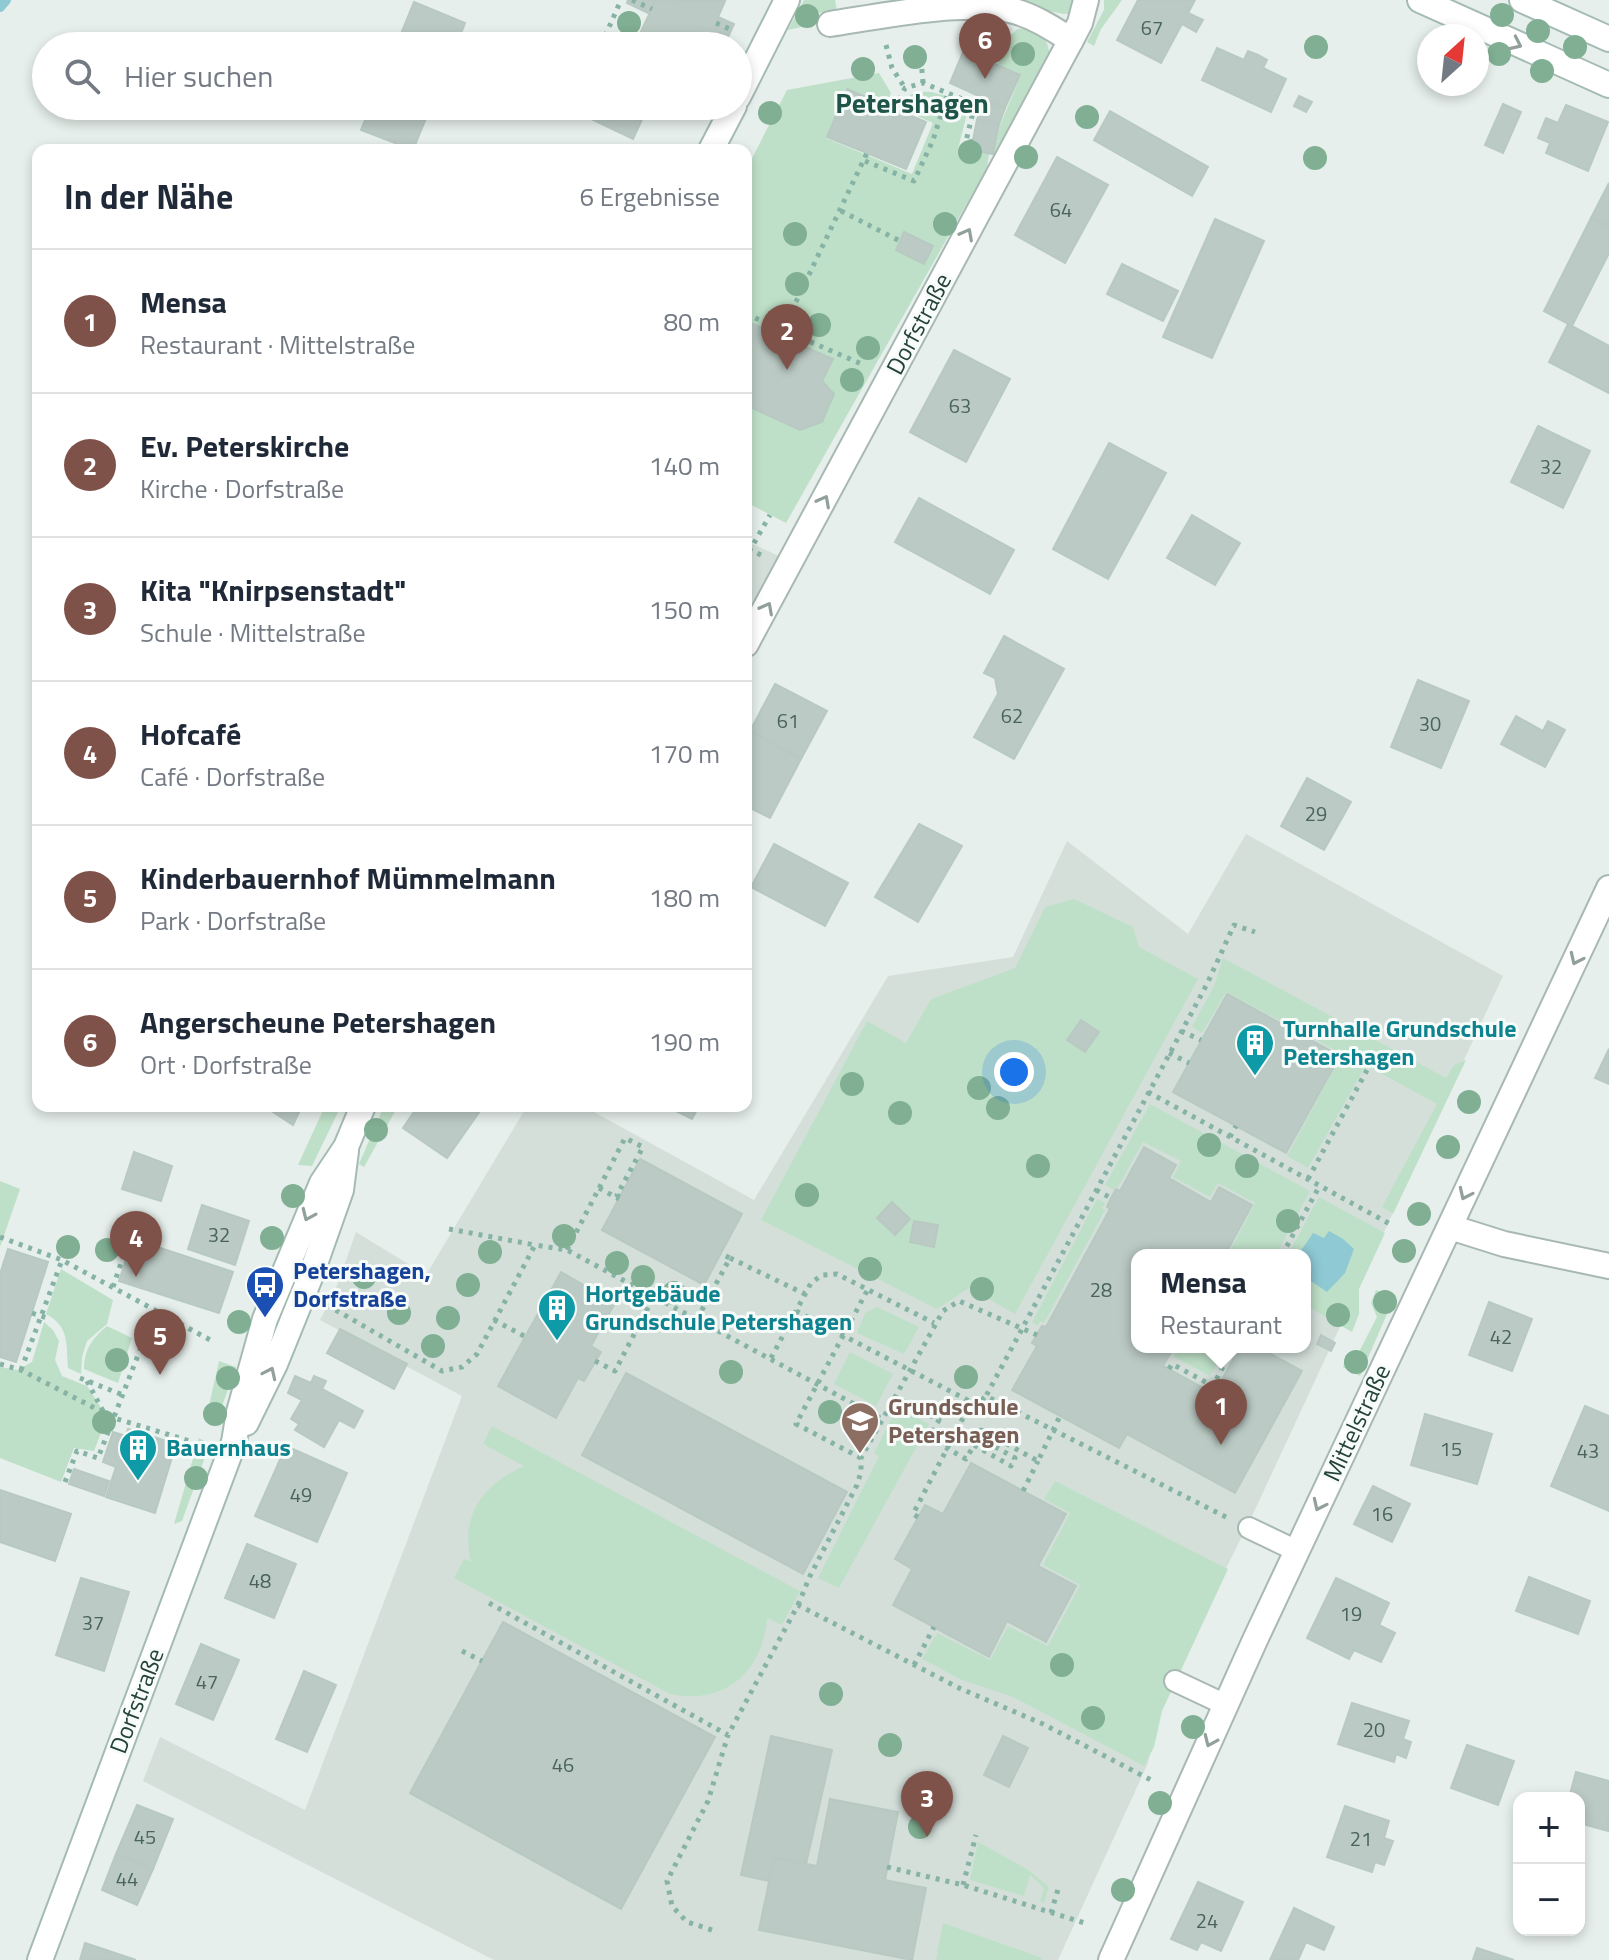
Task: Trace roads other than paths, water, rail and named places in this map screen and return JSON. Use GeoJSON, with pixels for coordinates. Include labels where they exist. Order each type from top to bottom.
{"type":"FeatureCollection","features":[{"type":"Feature","properties":{"kind":"street"},"geometry":{"type":"LineString","coordinates":[[752,69],[787,0]]}},
{"type":"Feature","properties":{"kind":"street","name":"Dorfstraße"},"geometry":{"type":"LineString","coordinates":[[752,633],[1080,23],[1086,0]]}},
{"type":"Feature","properties":{"kind":"street"},"geometry":{"type":"LineString","coordinates":[[1420,0],[1609,85]]}},
{"type":"Feature","properties":{"kind":"street"},"geometry":{"type":"LineString","coordinates":[[1522,0],[1609,39]]}},
{"type":"Feature","properties":{"kind":"street"},"geometry":{"type":"LineString","coordinates":[[830,24],[956,7],[984,7],[1011,10],[1035,19],[1071,40]]}},
{"type":"Feature","properties":{"kind":"street"},"geometry":{"type":"LineString","coordinates":[[714,144],[727,120]]}},
{"type":"Feature","properties":{"kind":"street","name":"Mittelstraße"},"geometry":{"type":"LineString","coordinates":[[1111,1960],[1297,1551],[1609,888]]}},
{"type":"Feature","properties":{"kind":"street","name":"Dorfstraße"},"geometry":{"type":"LineString","coordinates":[[40,1960],[234,1442],[250,1417],[275,1364],[311,1275],[341,1190],[346,1147],[361,1112]]}},
{"type":"Feature","properties":{"kind":"street"},"geometry":{"type":"LineString","coordinates":[[1450,1227],[1504,1244],[1609,1266]]}},
{"type":"Feature","properties":{"kind":"lane"},"geometry":{"type":"LineString","coordinates":[[1249,1528],[1297,1551]]}},
{"type":"Feature","properties":{"kind":"lane"},"geometry":{"type":"LineString","coordinates":[[1175,1681],[1226,1705]]}},
{"type":"Feature","properties":{"kind":"water"},"geometry":{"type":"Polygon","coordinates":[[[1329,1231],[1354,1249],[1345,1273],[1327,1292],[1311,1281],[1311,1249],[1302,1249],[1313,1233],[1324,1238],[1329,1231]]]}},
{"type":"Feature","properties":{"kind":"waterway"},"geometry":{"type":"LineString","coordinates":[[0,7],[6,0]]}},
{"type":"Feature","properties":{"kind":"place","name":"Angerscheune Petershagen"},"geometry":{"type":"Point","coordinates":[985,79]}},
{"type":"Feature","properties":{"kind":"place","name":"Ev. Peterskirche"},"geometry":{"type":"Point","coordinates":[787,370]}},
{"type":"Feature","properties":{"kind":"place","name":"Turnhalle Grundschule Petershagen"},"geometry":{"type":"Point","coordinates":[1255,1077]}},
{"type":"Feature","properties":{"kind":"place","name":"Hofcafé"},"geometry":{"type":"Point","coordinates":[136,1277]}},
{"type":"Feature","properties":{"kind":"place","name":"Petershagen, Dorfstraße"},"geometry":{"type":"Point","coordinates":[265,1319]}},
{"type":"Feature","properties":{"kind":"place","name":"Hortgebäude Grundschule Petershagen"},"geometry":{"type":"Point","coordinates":[557,1342]}},
{"type":"Feature","properties":{"kind":"place","name":"Kinderbauernhof Mümmelmann"},"geometry":{"type":"Point","coordinates":[160,1375]}},
{"type":"Feature","properties":{"kind":"place","name":"Mensa"},"geometry":{"type":"Point","coordinates":[1221,1445]}},
{"type":"Feature","properties":{"kind":"place","name":"Grundschule Petershagen"},"geometry":{"type":"Point","coordinates":[860,1455]}},
{"type":"Feature","properties":{"kind":"place","name":"Bauernhaus"},"geometry":{"type":"Point","coordinates":[138,1482]}},
{"type":"Feature","properties":{"kind":"place","name":"Kita \"Knirpsenstadt\""},"geometry":{"type":"Point","coordinates":[927,1837]}},
{"type":"Feature","properties":{"kind":"district","name":"Petershagen"},"geometry":{"type":"Point","coordinates":[912,103]}}]}
